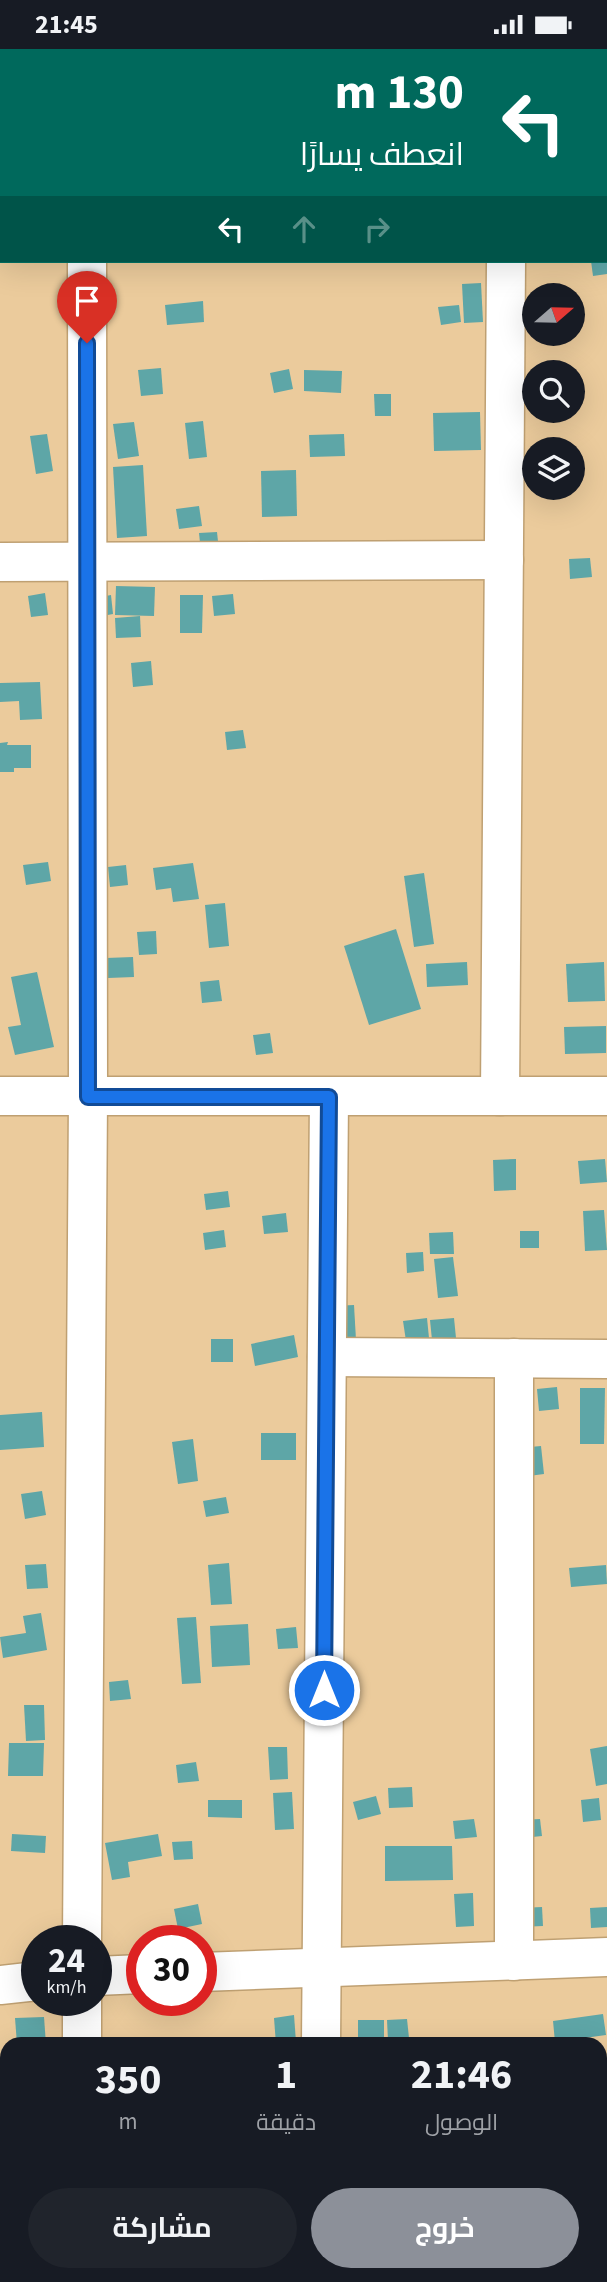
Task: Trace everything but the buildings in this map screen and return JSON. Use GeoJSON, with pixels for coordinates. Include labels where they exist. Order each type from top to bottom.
{"type":"FeatureCollection","features":[{"type":"Feature","properties":{"kind":"street"},"geometry":{"type":"LineString","coordinates":[[82,1925],[88,1097],[87,263]]}},
{"type":"Feature","properties":{"kind":"street"},"geometry":{"type":"LineString","coordinates":[[500,1096],[506,263]]}},
{"type":"Feature","properties":{"kind":"street"},"geometry":{"type":"LineString","coordinates":[[0,562],[503,561]]}},
{"type":"Feature","properties":{"kind":"street"},"geometry":{"type":"LineString","coordinates":[[0,1096],[607,1096]]}},
{"type":"Feature","properties":{"kind":"street"},"geometry":{"type":"LineString","coordinates":[[321,2037],[329,1097]]}},
{"type":"Feature","properties":{"kind":"street"},"geometry":{"type":"LineString","coordinates":[[327,1357],[607,1359]]}},
{"type":"Feature","properties":{"kind":"street"},"geometry":{"type":"LineString","coordinates":[[514,1358],[514,1961]]}},
{"type":"Feature","properties":{"kind":"street"},"geometry":{"type":"LineString","coordinates":[[217,1971],[607,1958]]}},
{"type":"Feature","properties":{"kind":"street"},"geometry":{"type":"LineString","coordinates":[[0,1985],[21,1983]]}},
{"type":"Feature","properties":{"kind":"street"},"geometry":{"type":"LineString","coordinates":[[82,2016],[82,2037]]}},
{"type":"Feature","properties":{"kind":"route"},"geometry":{"type":"LineString","coordinates":[[87,343],[88,1097],[329,1097],[324,1690]]}}]}
